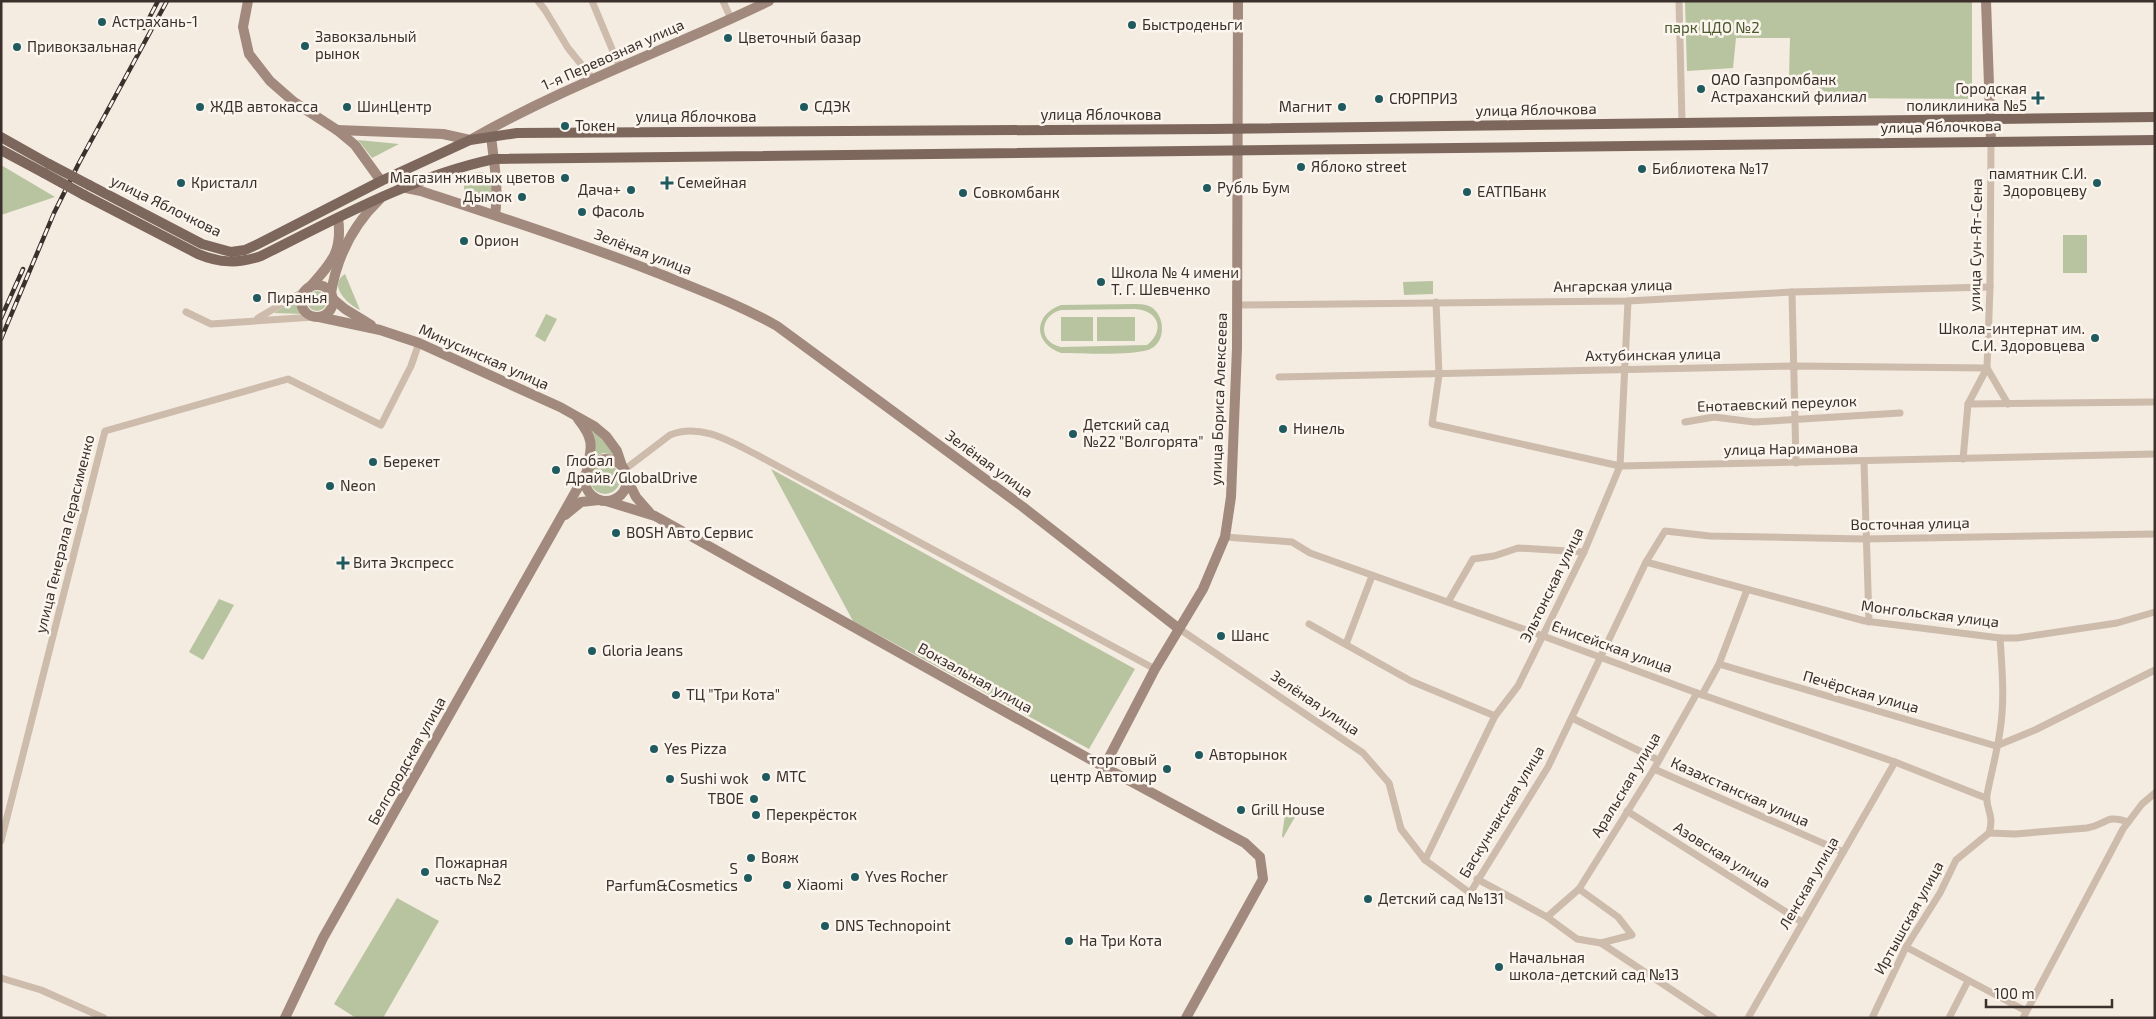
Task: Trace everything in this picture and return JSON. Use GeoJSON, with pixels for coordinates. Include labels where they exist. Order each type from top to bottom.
{"type":"FeatureCollection","features":[{"type":"Feature","properties":{"kind":"main road"},"geometry":{"type":"LineString","coordinates":[[248,1],[243,27],[249,54],[270,81],[294,102],[337,130],[355,145],[381,181]]}},
{"type":"Feature","properties":{"kind":"main road","name":"1-я Перевозная улица"},"geometry":{"type":"LineString","coordinates":[[470,140],[504,121],[593,79],[731,20],[769,1]]}},
{"type":"Feature","properties":{"kind":"main road","name":"улица Бориса Алексеева"},"geometry":{"type":"LineString","coordinates":[[1104,767],[1155,669],[1203,589],[1225,537],[1231,497],[1237,348],[1238,1]]}},
{"type":"Feature","properties":{"kind":"main road"},"geometry":{"type":"LineString","coordinates":[[1986,1],[1991,141]]}},
{"type":"Feature","properties":{"kind":"main road","name":"улица Яблочкова"},"geometry":{"type":"LineString","coordinates":[[1,137],[202,244],[231,252],[245,250],[256,245],[381,181],[470,140],[517,133],[1237,129],[2155,117]]}},
{"type":"Feature","properties":{"kind":"main road"},"geometry":{"type":"LineString","coordinates":[[337,130],[443,134],[470,140]]}},
{"type":"Feature","properties":{"kind":"main road"},"geometry":{"type":"LineString","coordinates":[[491,136],[497,191],[495,215]]}},
{"type":"Feature","properties":{"kind":"main road","name":"улица Яблочкова"},"geometry":{"type":"LineString","coordinates":[[1,150],[198,254],[213,260],[231,263],[247,261],[261,256],[385,194],[465,165],[494,159],[1237,149],[2155,140]]}},
{"type":"Feature","properties":{"kind":"main road","name":"Зелёная улица"},"geometry":{"type":"LineString","coordinates":[[401,188],[421,191],[609,254],[753,312],[791,335],[968,469],[1023,507],[1178,628]]}},
{"type":"Feature","properties":{"kind":"main road"},"geometry":{"type":"LineString","coordinates":[[338,218],[340,241],[336,255],[302,298],[302,306],[307,314],[317,317],[330,311],[338,263],[358,224],[385,194]]}},
{"type":"Feature","properties":{"kind":"main road"},"geometry":{"type":"LineString","coordinates":[[323,225],[340,241]]}},
{"type":"Feature","properties":{"kind":"main road"},"geometry":{"type":"LineString","coordinates":[[308,289],[324,287],[332,296]]}},
{"type":"Feature","properties":{"kind":"main road","name":"Минусинская улица"},"geometry":{"type":"LineString","coordinates":[[332,296],[355,316],[380,330]]}},
{"type":"Feature","properties":{"kind":"main road","name":"Минусинская улица"},"geometry":{"type":"LineString","coordinates":[[317,317],[380,330],[419,343],[575,414],[606,436],[617,451],[624,472]]}},
{"type":"Feature","properties":{"kind":"main road"},"geometry":{"type":"LineString","coordinates":[[575,414],[586,429],[591,441],[591,452],[586,473],[587,488],[592,496],[603,500],[619,496],[625,488],[624,472],[613,460],[603,459],[593,462],[586,473]]}},
{"type":"Feature","properties":{"kind":"main road","name":"Вокзальная улица"},"geometry":{"type":"LineString","coordinates":[[624,472],[640,503],[655,516],[1104,767],[1244,842],[1260,857],[1263,879],[1186,1018]]}},
{"type":"Feature","properties":{"kind":"main road","name":"Белгородская улица"},"geometry":{"type":"LineString","coordinates":[[285,1018],[323,938],[586,473]]}},
{"type":"Feature","properties":{"kind":"main road","name":"Белгородская улица"},"geometry":{"type":"LineString","coordinates":[[559,521],[579,503],[589,500],[603,500]]}},
{"type":"Feature","properties":{"kind":"main road","name":"Вокзальная улица"},"geometry":{"type":"LineString","coordinates":[[603,500],[655,516]]}},
{"type":"Feature","properties":{"kind":"street"},"geometry":{"type":"LineString","coordinates":[[538,1],[546,10],[568,48],[593,79]]}},
{"type":"Feature","properties":{"kind":"street"},"geometry":{"type":"LineString","coordinates":[[601,1],[593,4],[620,68]]}},
{"type":"Feature","properties":{"kind":"street"},"geometry":{"type":"LineString","coordinates":[[723,1],[731,20]]}},
{"type":"Feature","properties":{"kind":"street"},"geometry":{"type":"LineString","coordinates":[[1679,1],[1682,123]]}},
{"type":"Feature","properties":{"kind":"street","name":"улица Сун-Ят-Сена"},"geometry":{"type":"LineString","coordinates":[[1968,404],[1987,368],[1990,287],[1991,141]]}},
{"type":"Feature","properties":{"kind":"street","name":"Ангарская улица"},"geometry":{"type":"LineString","coordinates":[[1236,305],[1628,300],[1792,292],[1990,287]]}},
{"type":"Feature","properties":{"kind":"street"},"geometry":{"type":"LineString","coordinates":[[256,320],[308,289]]}},
{"type":"Feature","properties":{"kind":"street"},"geometry":{"type":"LineString","coordinates":[[1792,292],[1796,463]]}},
{"type":"Feature","properties":{"kind":"street","name":"Эльтонская улица"},"geometry":{"type":"LineString","coordinates":[[1426,860],[1495,716],[1518,686],[1543,636],[1584,552],[1620,466],[1628,300]]}},
{"type":"Feature","properties":{"kind":"street"},"geometry":{"type":"LineString","coordinates":[[1436,302],[1439,375]]}},
{"type":"Feature","properties":{"kind":"street"},"geometry":{"type":"LineString","coordinates":[[186,312],[211,324],[317,317]]}},
{"type":"Feature","properties":{"kind":"street","name":"улица Генерала Герасименко"},"geometry":{"type":"LineString","coordinates":[[1,841],[105,431],[288,379],[381,425],[410,366],[419,343]]}},
{"type":"Feature","properties":{"kind":"street","name":"Ахтубинская улица"},"geometry":{"type":"LineString","coordinates":[[1278,377],[1795,366],[1987,368]]}},
{"type":"Feature","properties":{"kind":"street"},"geometry":{"type":"LineString","coordinates":[[1987,368],[2008,404]]}},
{"type":"Feature","properties":{"kind":"street","name":"улица Нариманова"},"geometry":{"type":"LineString","coordinates":[[1439,375],[1432,424],[1620,466],[2155,454]]}},
{"type":"Feature","properties":{"kind":"street"},"geometry":{"type":"LineString","coordinates":[[1963,459],[1968,404],[2155,402]]}},
{"type":"Feature","properties":{"kind":"street","name":"Енотаевский переулок"},"geometry":{"type":"LineString","coordinates":[[1686,422],[1714,417],[1754,422],[1900,413]]}},
{"type":"Feature","properties":{"kind":"street"},"geometry":{"type":"LineString","coordinates":[[624,472],[670,435],[679,431],[719,437],[768,461],[1155,669]]}},
{"type":"Feature","properties":{"kind":"street"},"geometry":{"type":"LineString","coordinates":[[1864,462],[1869,622]]}},
{"type":"Feature","properties":{"kind":"street","name":"Восточная улица"},"geometry":{"type":"LineString","coordinates":[[1665,531],[1710,536],[1865,539],[2155,534]]}},
{"type":"Feature","properties":{"kind":"street","name":"Баскунчакская улица"},"geometry":{"type":"LineString","coordinates":[[1470,893],[1548,768],[1646,562],[1665,531]]}},
{"type":"Feature","properties":{"kind":"street","name":"Енисейская улица"},"geometry":{"type":"LineString","coordinates":[[1225,537],[1292,542],[1310,553],[1372,576],[1600,656],[1699,694],[1895,762],[1986,798]]}},
{"type":"Feature","properties":{"kind":"street"},"geometry":{"type":"LineString","coordinates":[[1448,602],[1473,559],[1494,556],[1518,548],[1584,552]]}},
{"type":"Feature","properties":{"kind":"street","name":"Монгольская улица"},"geometry":{"type":"LineString","coordinates":[[1646,562],[1869,622],[2000,638],[2017,638],[2117,622],[2155,612]]}},
{"type":"Feature","properties":{"kind":"street"},"geometry":{"type":"LineString","coordinates":[[1346,644],[1372,576]]}},
{"type":"Feature","properties":{"kind":"street","name":"Аральская улица"},"geometry":{"type":"LineString","coordinates":[[1579,889],[1719,664],[1747,590]]}},
{"type":"Feature","properties":{"kind":"street"},"geometry":{"type":"LineString","coordinates":[[1309,624],[1411,681],[1495,716]]}},
{"type":"Feature","properties":{"kind":"street","name":"Зелёная улица"},"geometry":{"type":"LineString","coordinates":[[1178,628],[1363,753],[1389,783],[1401,828],[1426,860],[1470,893]]}},
{"type":"Feature","properties":{"kind":"street"},"geometry":{"type":"LineString","coordinates":[[2000,638],[2003,691],[1994,771],[1986,798],[1992,820],[1989,833],[2015,834],[2087,828],[2098,826],[2108,818],[2116,818],[2128,822]]}},
{"type":"Feature","properties":{"kind":"street","name":"Печёрская улица"},"geometry":{"type":"LineString","coordinates":[[1719,664],[1996,746]]}},
{"type":"Feature","properties":{"kind":"street"},"geometry":{"type":"LineString","coordinates":[[1996,746],[2035,730],[2155,670]]}},
{"type":"Feature","properties":{"kind":"street","name":"Казахстанская улица"},"geometry":{"type":"LineString","coordinates":[[1572,718],[1658,760]]}},
{"type":"Feature","properties":{"kind":"street","name":"Ленская улица"},"geometry":{"type":"LineString","coordinates":[[1748,1018],[1895,762]]}},
{"type":"Feature","properties":{"kind":"street","name":"Казахстанская улица"},"geometry":{"type":"LineString","coordinates":[[1654,769],[1843,852]]}},
{"type":"Feature","properties":{"kind":"street"},"geometry":{"type":"LineString","coordinates":[[1906,947],[2025,1014],[2128,822],[2142,804],[2155,792]]}},
{"type":"Feature","properties":{"kind":"street","name":"Азовская улица"},"geometry":{"type":"LineString","coordinates":[[1627,811],[1802,922]]}},
{"type":"Feature","properties":{"kind":"street","name":"Иртышская улица"},"geometry":{"type":"LineString","coordinates":[[1872,1018],[1906,947],[1940,892],[1956,860],[1989,833]]}},
{"type":"Feature","properties":{"kind":"street"},"geometry":{"type":"LineString","coordinates":[[1477,879],[1547,917],[1577,938],[1601,944],[1714,1018]]}},
{"type":"Feature","properties":{"kind":"street"},"geometry":{"type":"LineString","coordinates":[[1547,917],[1579,889],[1618,917],[1632,935],[1601,944]]}},
{"type":"Feature","properties":{"kind":"street"},"geometry":{"type":"LineString","coordinates":[[1,978],[42,990],[104,1018]]}},
{"type":"Feature","properties":{"kind":"street"},"geometry":{"type":"LineString","coordinates":[[1949,1018],[1968,981]]}},
{"type":"Feature","properties":{"kind":"green space","name":"парк ЦДО №2"},"geometry":{"type":"Polygon","coordinates":[[[1685,1],[1972,1],[1972,99],[1830,98],[1817,86],[1789,79],[1790,38],[1736,38],[1733,68],[1687,71],[1685,1]]]}},
{"type":"Feature","properties":{"kind":"green space"},"geometry":{"type":"Polygon","coordinates":[[[358,140],[399,144],[372,158],[358,140]]]}},
{"type":"Feature","properties":{"kind":"green space"},"geometry":{"type":"Polygon","coordinates":[[[1,165],[55,197],[1,215],[1,165]]]}},
{"type":"Feature","properties":{"kind":"green space"},"geometry":{"type":"Polygon","coordinates":[[[479,172],[485,173],[493,181],[493,193],[485,201],[479,202],[473,201],[465,193],[464,187],[465,181],[473,173],[479,172]]]}},
{"type":"Feature","properties":{"kind":"green space"},"geometry":{"type":"Polygon","coordinates":[[[2063,235],[2087,235],[2087,273],[2063,273],[2063,235]]]}},
{"type":"Feature","properties":{"kind":"green space"},"geometry":{"type":"Polygon","coordinates":[[[345,274],[360,310],[350,304],[341,294],[338,284],[340,278],[345,274]]]}},
{"type":"Feature","properties":{"kind":"green space"},"geometry":{"type":"Polygon","coordinates":[[[1433,281],[1433,294],[1404,295],[1403,282],[1433,281]]]}},
{"type":"Feature","properties":{"kind":"green space"},"geometry":{"type":"Polygon","coordinates":[[[317,291],[324,294],[327,301],[324,308],[317,311],[310,308],[307,301],[310,294],[317,291]]]}},
{"type":"Feature","properties":{"kind":"green space"},"geometry":{"type":"Polygon","coordinates":[[[298,298],[300,309],[304,314],[274,313],[298,298]]]}},
{"type":"Feature","properties":{"kind":"green space"},"geometry":{"type":"Polygon","coordinates":[[[1061,305],[1146,305],[1158,313],[1161,320],[1162,327],[1159,341],[1154,347],[1139,352],[1117,354],[1061,353],[1045,343],[1040,329],[1045,315],[1061,305]],[[1061,310],[1048,318],[1045,323],[1045,335],[1053,344],[1061,347],[1147,345],[1153,339],[1158,327],[1154,317],[1143,310],[1061,310]]]}},
{"type":"Feature","properties":{"kind":"green space"},"geometry":{"type":"Polygon","coordinates":[[[546,314],[557,319],[545,342],[535,336],[546,314]]]}},
{"type":"Feature","properties":{"kind":"green space"},"geometry":{"type":"Polygon","coordinates":[[[1061,317],[1093,317],[1093,341],[1061,341],[1061,317]]]}},
{"type":"Feature","properties":{"kind":"green space"},"geometry":{"type":"Polygon","coordinates":[[[1097,317],[1135,317],[1135,341],[1097,341],[1097,317]]]}},
{"type":"Feature","properties":{"kind":"green space"},"geometry":{"type":"Polygon","coordinates":[[[589,425],[597,431],[614,455],[603,453],[593,457],[589,425]]]}},
{"type":"Feature","properties":{"kind":"green space"},"geometry":{"type":"Polygon","coordinates":[[[605,464],[616,468],[620,479],[616,490],[605,494],[594,490],[590,479],[594,468],[605,464]]]}},
{"type":"Feature","properties":{"kind":"green space"},"geometry":{"type":"Polygon","coordinates":[[[771,469],[1135,669],[1089,749],[853,621],[771,469]]]}},
{"type":"Feature","properties":{"kind":"green space"},"geometry":{"type":"Polygon","coordinates":[[[219,599],[234,605],[203,660],[189,652],[219,599]]]}},
{"type":"Feature","properties":{"kind":"green space"},"geometry":{"type":"Polygon","coordinates":[[[1286,807],[1296,811],[1296,815],[1283,838],[1282,836],[1286,807]]]}},
{"type":"Feature","properties":{"kind":"green space"},"geometry":{"type":"Polygon","coordinates":[[[397,898],[439,921],[383,1018],[356,1018],[334,1004],[397,898]]]}},
{"type":"Feature","properties":{"kind":"railway"},"geometry":{"type":"LineString","coordinates":[[144,28],[158,1]]}},
{"type":"Feature","properties":{"kind":"railway"},"geometry":{"type":"LineString","coordinates":[[1,339],[54,213],[167,1]]}},
{"type":"Feature","properties":{"kind":"railway"},"geometry":{"type":"LineString","coordinates":[[1,318],[23,269]]}},
{"type":"Feature","properties":{"kind":"place","name":"Астрахань-1"},"geometry":{"type":"Point","coordinates":[102,22]}},
{"type":"Feature","properties":{"kind":"place","name":"Быстроденьги"},"geometry":{"type":"Point","coordinates":[1132,25]}},
{"type":"Feature","properties":{"kind":"place","name":"Цветочный базар"},"geometry":{"type":"Point","coordinates":[728,38]}},
{"type":"Feature","properties":{"kind":"place","name":"Завокзальный рынок"},"geometry":{"type":"Point","coordinates":[305,46]}},
{"type":"Feature","properties":{"kind":"place","name":"Привокзальная"},"geometry":{"type":"Point","coordinates":[17,47]}},
{"type":"Feature","properties":{"kind":"place","name":"ОАО Газпромбанк Астраханский филиал"},"geometry":{"type":"Point","coordinates":[1701,89]}},
{"type":"Feature","properties":{"kind":"place","name":"Городская поликлиника №5"},"geometry":{"type":"Point","coordinates":[2038,98]}},
{"type":"Feature","properties":{"kind":"place","name":"СЮРПРИЗ"},"geometry":{"type":"Point","coordinates":[1379,99]}},
{"type":"Feature","properties":{"kind":"place","name":"ЖДВ автокасса"},"geometry":{"type":"Point","coordinates":[200,107]}},
{"type":"Feature","properties":{"kind":"place","name":"ШинЦентр"},"geometry":{"type":"Point","coordinates":[347,107]}},
{"type":"Feature","properties":{"kind":"place","name":"СДЭК"},"geometry":{"type":"Point","coordinates":[804,107]}},
{"type":"Feature","properties":{"kind":"place","name":"Магнит"},"geometry":{"type":"Point","coordinates":[1342,107]}},
{"type":"Feature","properties":{"kind":"place","name":"Токен"},"geometry":{"type":"Point","coordinates":[565,126]}},
{"type":"Feature","properties":{"kind":"place","name":"Яблоко street"},"geometry":{"type":"Point","coordinates":[1301,167]}},
{"type":"Feature","properties":{"kind":"place","name":"Библиотека №17"},"geometry":{"type":"Point","coordinates":[1642,169]}},
{"type":"Feature","properties":{"kind":"place","name":"Магазин живых цветов"},"geometry":{"type":"Point","coordinates":[565,178]}},
{"type":"Feature","properties":{"kind":"place","name":"Кристалл"},"geometry":{"type":"Point","coordinates":[181,183]}},
{"type":"Feature","properties":{"kind":"place","name":"Семейная"},"geometry":{"type":"Point","coordinates":[667,183]}},
{"type":"Feature","properties":{"kind":"place","name":"памятник С.И. Здоровцеву"},"geometry":{"type":"Point","coordinates":[2097,183]}},
{"type":"Feature","properties":{"kind":"place","name":"Рубль Бум"},"geometry":{"type":"Point","coordinates":[1207,188]}},
{"type":"Feature","properties":{"kind":"place","name":"Дача+"},"geometry":{"type":"Point","coordinates":[631,190]}},
{"type":"Feature","properties":{"kind":"place","name":"ЕАТПБанк"},"geometry":{"type":"Point","coordinates":[1467,192]}},
{"type":"Feature","properties":{"kind":"place","name":"Совкомбанк"},"geometry":{"type":"Point","coordinates":[963,193]}},
{"type":"Feature","properties":{"kind":"place","name":"Дымок"},"geometry":{"type":"Point","coordinates":[522,197]}},
{"type":"Feature","properties":{"kind":"place","name":"Фасоль"},"geometry":{"type":"Point","coordinates":[582,212]}},
{"type":"Feature","properties":{"kind":"place","name":"Орион"},"geometry":{"type":"Point","coordinates":[464,241]}},
{"type":"Feature","properties":{"kind":"place","name":"Школа № 4 имени Т. Г. Шевченко"},"geometry":{"type":"Point","coordinates":[1101,282]}},
{"type":"Feature","properties":{"kind":"place","name":"Пиранья"},"geometry":{"type":"Point","coordinates":[257,298]}},
{"type":"Feature","properties":{"kind":"place","name":"Школа-интернат им. С.И. Здоровцева"},"geometry":{"type":"Point","coordinates":[2095,338]}},
{"type":"Feature","properties":{"kind":"place","name":"Нинель"},"geometry":{"type":"Point","coordinates":[1283,429]}},
{"type":"Feature","properties":{"kind":"place","name":"Детский сад №22 \"Волгорята\""},"geometry":{"type":"Point","coordinates":[1073,434]}},
{"type":"Feature","properties":{"kind":"place","name":"Берекет"},"geometry":{"type":"Point","coordinates":[373,462]}},
{"type":"Feature","properties":{"kind":"place","name":"Глобал Драйв/GlobalDrive"},"geometry":{"type":"Point","coordinates":[556,470]}},
{"type":"Feature","properties":{"kind":"place","name":"Neon"},"geometry":{"type":"Point","coordinates":[330,486]}},
{"type":"Feature","properties":{"kind":"place","name":"BOSH Авто Сервис"},"geometry":{"type":"Point","coordinates":[616,533]}},
{"type":"Feature","properties":{"kind":"place","name":"Вита Экспресс"},"geometry":{"type":"Point","coordinates":[343,563]}},
{"type":"Feature","properties":{"kind":"place","name":"Шанс"},"geometry":{"type":"Point","coordinates":[1221,636]}},
{"type":"Feature","properties":{"kind":"place","name":"Gloria Jeans"},"geometry":{"type":"Point","coordinates":[592,651]}},
{"type":"Feature","properties":{"kind":"place","name":"ТЦ \"Три Кота\""},"geometry":{"type":"Point","coordinates":[676,695]}},
{"type":"Feature","properties":{"kind":"place","name":"Yes Pizza"},"geometry":{"type":"Point","coordinates":[654,749]}},
{"type":"Feature","properties":{"kind":"place","name":"Авторынок"},"geometry":{"type":"Point","coordinates":[1199,755]}},
{"type":"Feature","properties":{"kind":"place","name":"торговый центр Автомир"},"geometry":{"type":"Point","coordinates":[1167,769]}},
{"type":"Feature","properties":{"kind":"place","name":"МТС"},"geometry":{"type":"Point","coordinates":[766,777]}},
{"type":"Feature","properties":{"kind":"place","name":"Sushi wok"},"geometry":{"type":"Point","coordinates":[670,779]}},
{"type":"Feature","properties":{"kind":"place","name":"ТВОЕ"},"geometry":{"type":"Point","coordinates":[754,799]}},
{"type":"Feature","properties":{"kind":"place","name":"Grill House"},"geometry":{"type":"Point","coordinates":[1241,810]}},
{"type":"Feature","properties":{"kind":"place","name":"Перекрёсток"},"geometry":{"type":"Point","coordinates":[756,815]}},
{"type":"Feature","properties":{"kind":"place","name":"Вояж"},"geometry":{"type":"Point","coordinates":[751,858]}},
{"type":"Feature","properties":{"kind":"place","name":"Пожарная часть №2"},"geometry":{"type":"Point","coordinates":[425,872]}},
{"type":"Feature","properties":{"kind":"place","name":"Yves Rocher"},"geometry":{"type":"Point","coordinates":[855,877]}},
{"type":"Feature","properties":{"kind":"place","name":"S Parfum&Cosmetics"},"geometry":{"type":"Point","coordinates":[748,878]}},
{"type":"Feature","properties":{"kind":"place","name":"Xiaomi"},"geometry":{"type":"Point","coordinates":[787,885]}},
{"type":"Feature","properties":{"kind":"place","name":"Детский сад №131"},"geometry":{"type":"Point","coordinates":[1368,899]}},
{"type":"Feature","properties":{"kind":"place","name":"DNS Technopoint"},"geometry":{"type":"Point","coordinates":[825,926]}},
{"type":"Feature","properties":{"kind":"place","name":"На Три Кота"},"geometry":{"type":"Point","coordinates":[1069,941]}},
{"type":"Feature","properties":{"kind":"place","name":"Начальная школа-детский сад №13"},"geometry":{"type":"Point","coordinates":[1499,967]}}]}
